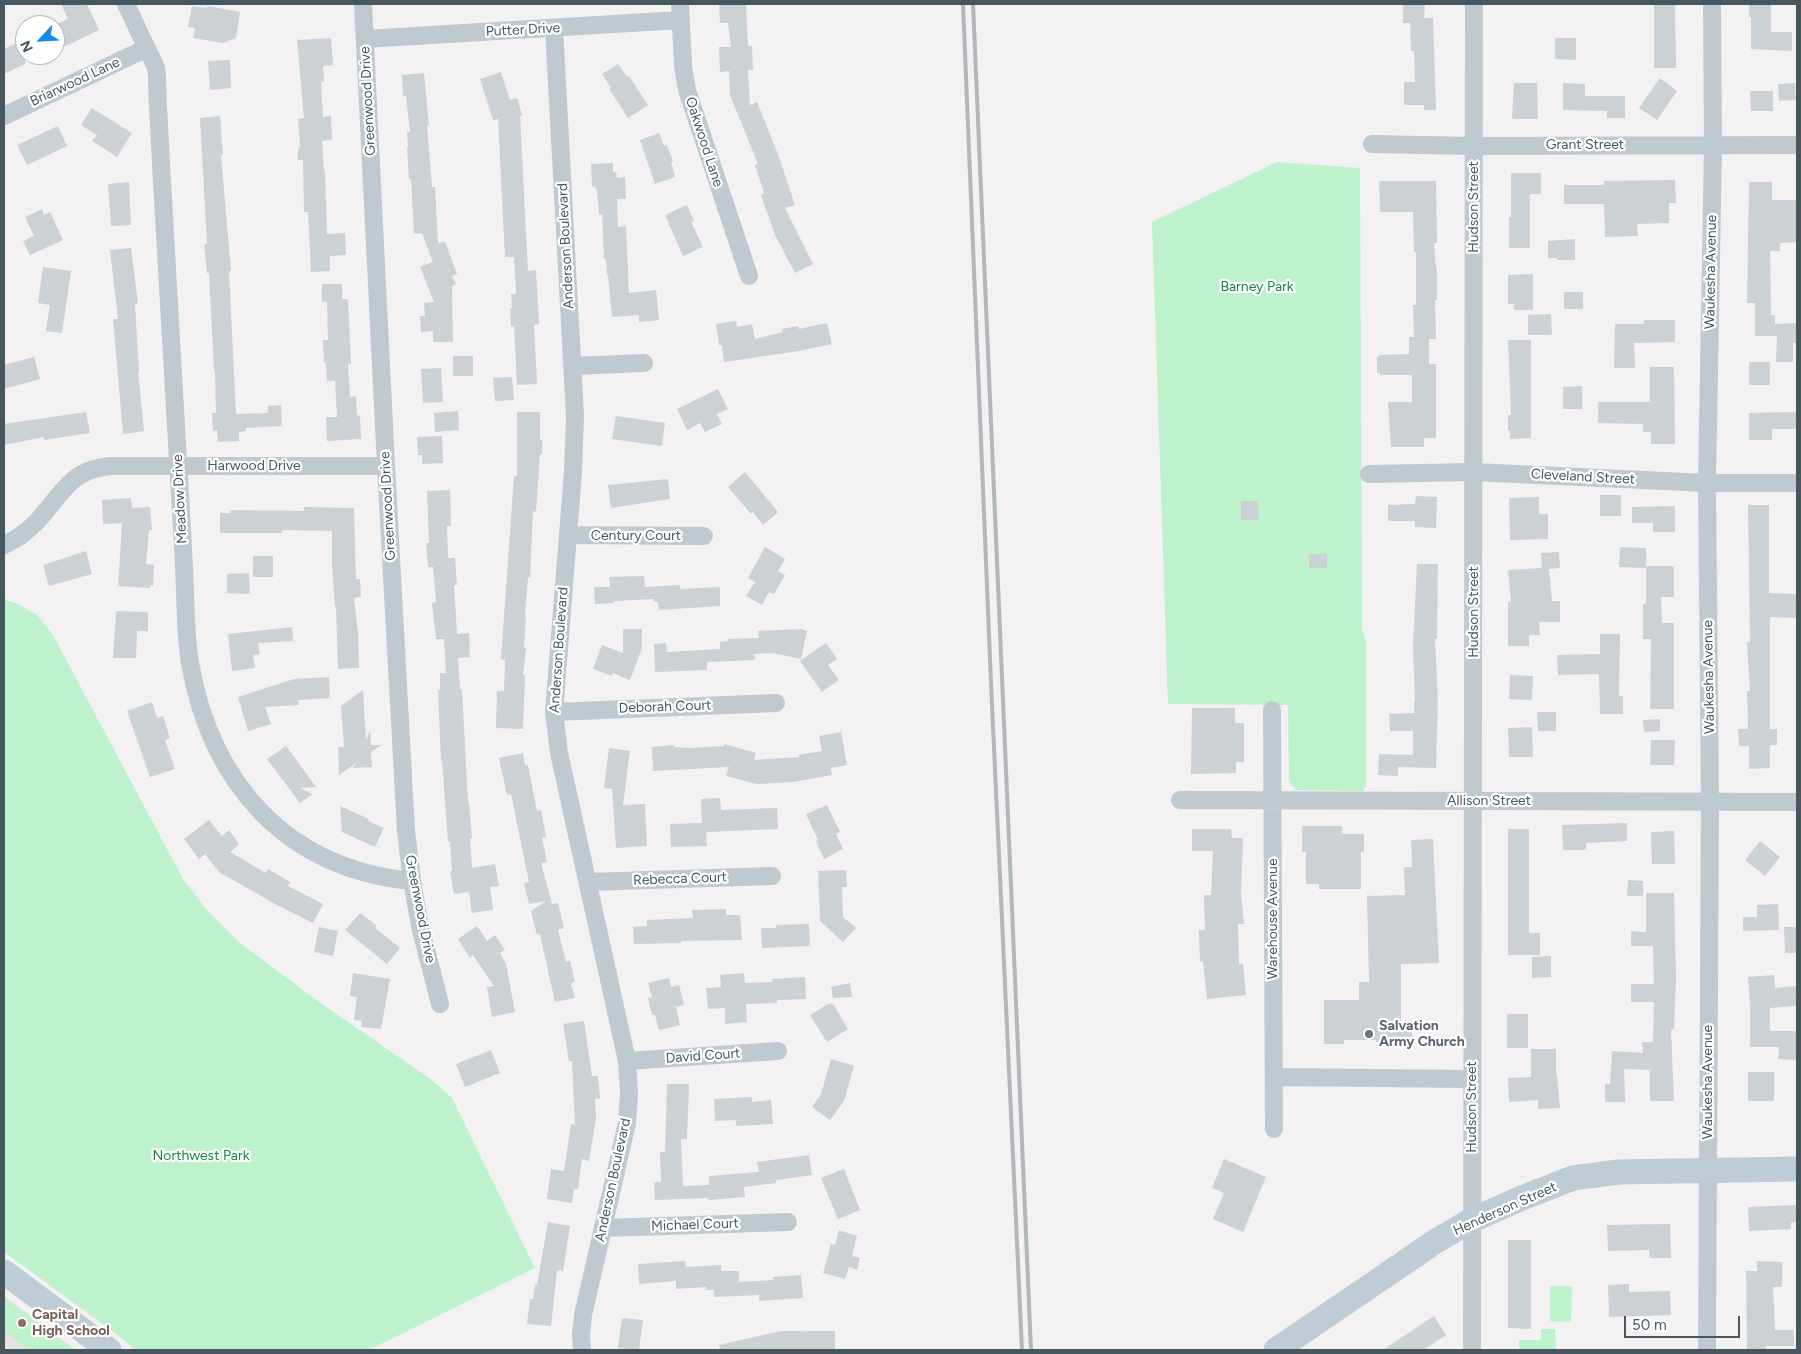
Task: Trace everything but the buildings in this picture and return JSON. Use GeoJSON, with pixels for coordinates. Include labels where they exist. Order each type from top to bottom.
{"type":"FeatureCollection","features":[{"type":"Feature","properties":{"kind":"main road","name":"Henderson Street"},"geometry":{"type":"LineString","coordinates":[[1276,1350],[1436,1241],[1472,1220],[1573,1178],[1618,1172],[1707,1169],[1797,1169]]}},
{"type":"Feature","properties":{"kind":"main road"},"geometry":{"type":"LineString","coordinates":[[4,1272],[108,1350]]}},
{"type":"Feature","properties":{"kind":"street","name":"Meadow Drive"},"geometry":{"type":"LineString","coordinates":[[126,4],[156,67],[186,629],[190,664],[201,706],[222,757],[235,781],[249,800],[285,835],[332,863],[361,873],[388,879],[412,881]]}},
{"type":"Feature","properties":{"kind":"street","name":"Greenwood Drive"},"geometry":{"type":"LineString","coordinates":[[363,4],[406,831],[420,926],[440,1004]]}},
{"type":"Feature","properties":{"kind":"street","name":"Hudson Street"},"geometry":{"type":"LineString","coordinates":[[1472,1350],[1474,4]]}},
{"type":"Feature","properties":{"kind":"street","name":"Waukesha Avenue"},"geometry":{"type":"LineString","coordinates":[[1707,1350],[1710,802],[1707,483],[1713,145],[1712,4]]}},
{"type":"Feature","properties":{"kind":"street","name":"Putter Drive"},"geometry":{"type":"LineString","coordinates":[[365,39],[554,28],[680,12]]}},
{"type":"Feature","properties":{"kind":"street","name":"Oakwood Lane"},"geometry":{"type":"LineString","coordinates":[[680,12],[683,66],[687,90],[749,276]]}},
{"type":"Feature","properties":{"kind":"street","name":"Anderson Boulevard"},"geometry":{"type":"LineString","coordinates":[[554,28],[575,416],[573,472],[554,712],[559,754],[628,1061],[629,1094],[627,1123],[583,1315],[582,1350]]}},
{"type":"Feature","properties":{"kind":"street","name":"Briarwood Lane"},"geometry":{"type":"LineString","coordinates":[[4,116],[147,48]]}},
{"type":"Feature","properties":{"kind":"street","name":"Grant Street"},"geometry":{"type":"LineString","coordinates":[[1372,144],[1474,146],[1797,145]]}},
{"type":"Feature","properties":{"kind":"street"},"geometry":{"type":"LineString","coordinates":[[573,366],[644,363]]}},
{"type":"Feature","properties":{"kind":"street","name":"Harwood Drive"},"geometry":{"type":"LineString","coordinates":[[4,545],[30,528],[73,479],[85,471],[96,468],[110,466],[386,466]]}},
{"type":"Feature","properties":{"kind":"street","name":"Cleveland Street"},"geometry":{"type":"LineString","coordinates":[[1369,474],[1474,472],[1707,483],[1797,483]]}},
{"type":"Feature","properties":{"kind":"street","name":"Century Court"},"geometry":{"type":"LineString","coordinates":[[568,536],[704,536]]}},
{"type":"Feature","properties":{"kind":"street","name":"Deborah Court"},"geometry":{"type":"LineString","coordinates":[[554,712],[776,703]]}},
{"type":"Feature","properties":{"kind":"street","name":"Warehouse Avenue"},"geometry":{"type":"LineString","coordinates":[[1272,710],[1274,1129]]}},
{"type":"Feature","properties":{"kind":"street","name":"Allison Street"},"geometry":{"type":"LineString","coordinates":[[1180,800],[1797,802]]}},
{"type":"Feature","properties":{"kind":"street","name":"Rebecca Court"},"geometry":{"type":"LineString","coordinates":[[589,882],[772,876]]}},
{"type":"Feature","properties":{"kind":"street","name":"David Court"},"geometry":{"type":"LineString","coordinates":[[628,1061],[778,1051]]}},
{"type":"Feature","properties":{"kind":"street"},"geometry":{"type":"LineString","coordinates":[[1274,1077],[1471,1079]]}},
{"type":"Feature","properties":{"kind":"street","name":"Michael Court"},"geometry":{"type":"LineString","coordinates":[[603,1228],[788,1222]]}},
{"type":"Feature","properties":{"kind":"shaded area","name":"Capital High School"},"geometry":{"type":"Polygon","coordinates":[[[4,1296],[76,1350],[4,1350],[4,1296]]]}},
{"type":"Feature","properties":{"kind":"green space","name":"Barney Park"},"geometry":{"type":"Polygon","coordinates":[[[1277,162],[1360,168],[1362,630],[1366,640],[1366,786],[1363,791],[1296,790],[1289,781],[1288,705],[1168,704],[1152,222],[1277,162]]]}},
{"type":"Feature","properties":{"kind":"green space","name":"Northwest Park"},"geometry":{"type":"Polygon","coordinates":[[[4,599],[18,604],[37,615],[53,635],[183,879],[207,910],[240,943],[322,1004],[432,1080],[452,1098],[535,1268],[369,1350],[135,1350],[119,1336],[4,1252],[4,599]]]}},
{"type":"Feature","properties":{"kind":"green space"},"geometry":{"type":"Polygon","coordinates":[[[1550,1286],[1572,1286],[1571,1322],[1550,1321],[1550,1286]]]}},
{"type":"Feature","properties":{"kind":"green space","name":"Capital High School"},"geometry":{"type":"Polygon","coordinates":[[[4,1298],[75,1350],[29,1350],[4,1331],[4,1298]]]}},
{"type":"Feature","properties":{"kind":"green space"},"geometry":{"type":"Polygon","coordinates":[[[1541,1329],[1555,1329],[1556,1350],[1519,1350],[1519,1340],[1541,1340],[1541,1329]]]}},
{"type":"Feature","properties":{"kind":"railway"},"geometry":{"type":"LineString","coordinates":[[963,4],[991,683],[1022,1350]]}},
{"type":"Feature","properties":{"kind":"railway"},"geometry":{"type":"LineString","coordinates":[[973,4],[1031,1350]]}},
{"type":"Feature","properties":{"kind":"place","name":"Salvation Army Church"},"geometry":{"type":"Point","coordinates":[1369,1034]}},
{"type":"Feature","properties":{"kind":"place","name":"Capital High School"},"geometry":{"type":"Point","coordinates":[22,1323]}}]}
